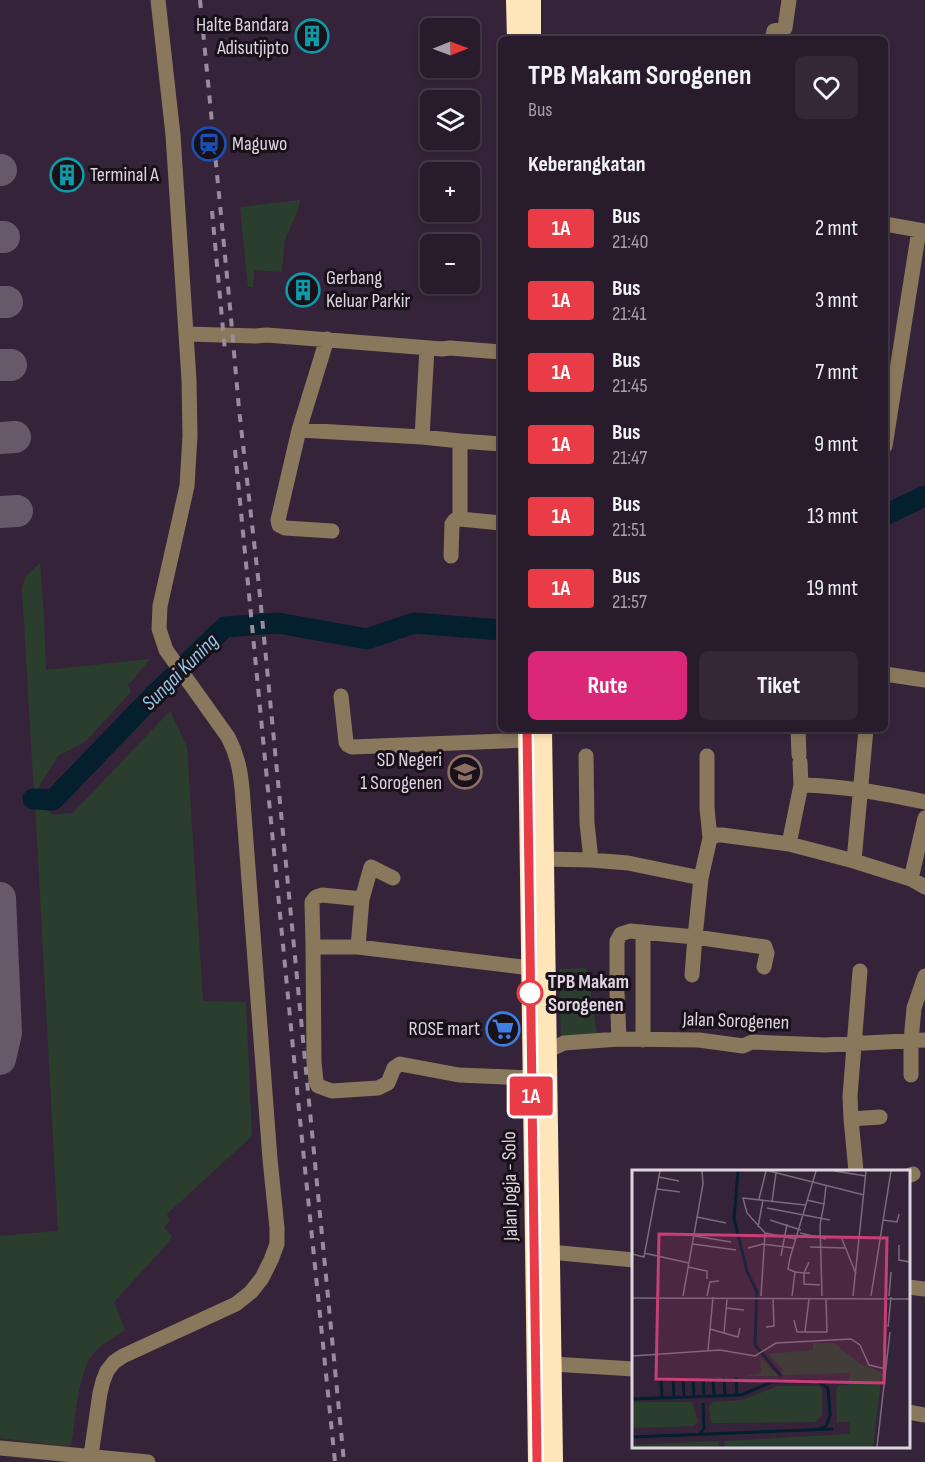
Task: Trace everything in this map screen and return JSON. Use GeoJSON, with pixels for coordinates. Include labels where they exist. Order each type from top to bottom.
{"type":"FeatureCollection","features":[{"type":"Feature","properties":{"kind":"highway"},"geometry":{"type":"LineString","coordinates":[[515,0],[516,36]]}},
{"type":"Feature","properties":{"kind":"highway"},"geometry":{"type":"LineString","coordinates":[[532,0],[532,36]]}},
{"type":"Feature","properties":{"kind":"highway","name":"Jalan Jogja - Solo"},"geometry":{"type":"LineString","coordinates":[[543,732],[554,1462]]}},
{"type":"Feature","properties":{"kind":"highway","name":"Jalan Jogja - Solo"},"geometry":{"type":"LineString","coordinates":[[527,735],[537,1462]]}},
{"type":"Feature","properties":{"kind":"street"},"geometry":{"type":"LineString","coordinates":[[90,1460],[100,1393],[107,1371],[114,1362],[236,1304],[251,1292],[262,1278],[277,1244],[239,765],[228,737],[166,650],[159,629],[168,567],[187,486],[190,407],[172,135],[158,0]]}},
{"type":"Feature","properties":{"kind":"street"},"geometry":{"type":"LineString","coordinates":[[773,36],[774,32],[784,28],[789,0]]}},
{"type":"Feature","properties":{"kind":"street"},"geometry":{"type":"LineString","coordinates":[[888,224],[922,230],[888,428]]}},
{"type":"Feature","properties":{"kind":"street"},"geometry":{"type":"LineString","coordinates":[[185,325],[192,324],[205,332],[256,332],[267,335],[498,354]]}},
{"type":"Feature","properties":{"kind":"street"},"geometry":{"type":"LineString","coordinates":[[187,350],[194,340],[205,332]]}},
{"type":"Feature","properties":{"kind":"street"},"geometry":{"type":"LineString","coordinates":[[327,339],[299,430],[278,523],[285,528],[332,531]]}},
{"type":"Feature","properties":{"kind":"street"},"geometry":{"type":"LineString","coordinates":[[422,437],[434,348]]}},
{"type":"Feature","properties":{"kind":"street"},"geometry":{"type":"LineString","coordinates":[[299,430],[498,444]]}},
{"type":"Feature","properties":{"kind":"street"},"geometry":{"type":"LineString","coordinates":[[460,441],[460,519]]}},
{"type":"Feature","properties":{"kind":"street"},"geometry":{"type":"LineString","coordinates":[[451,556],[452,524],[455,520],[498,523]]}},
{"type":"Feature","properties":{"kind":"street"},"geometry":{"type":"LineString","coordinates":[[888,674],[925,680]]}},
{"type":"Feature","properties":{"kind":"street"},"geometry":{"type":"LineString","coordinates":[[341,696],[346,742],[352,747],[527,735]]}},
{"type":"Feature","properties":{"kind":"street"},"geometry":{"type":"LineString","coordinates":[[789,844],[801,785],[798,732]]}},
{"type":"Feature","properties":{"kind":"street"},"geometry":{"type":"LineString","coordinates":[[854,861],[866,732]]}},
{"type":"Feature","properties":{"kind":"street"},"geometry":{"type":"LineString","coordinates":[[586,756],[587,823],[591,860]]}},
{"type":"Feature","properties":{"kind":"street"},"geometry":{"type":"LineString","coordinates":[[692,975],[701,878],[710,837],[707,808],[707,756]]}},
{"type":"Feature","properties":{"kind":"street"},"geometry":{"type":"LineString","coordinates":[[801,785],[832,785],[925,802]]}},
{"type":"Feature","properties":{"kind":"street"},"geometry":{"type":"LineString","coordinates":[[911,879],[925,818]]}},
{"type":"Feature","properties":{"kind":"street"},"geometry":{"type":"LineString","coordinates":[[710,837],[722,835],[789,844],[911,879],[925,887]]}},
{"type":"Feature","properties":{"kind":"street"},"geometry":{"type":"LineString","coordinates":[[545,859],[628,863],[701,878]]}},
{"type":"Feature","properties":{"kind":"street"},"geometry":{"type":"LineString","coordinates":[[358,947],[362,899],[371,867],[393,878]]}},
{"type":"Feature","properties":{"kind":"street"},"geometry":{"type":"LineString","coordinates":[[362,899],[322,895],[315,897],[312,902],[314,1062],[318,1086],[332,1091],[378,1088],[388,1083],[394,1068],[400,1064],[459,1075],[531,1078]]}},
{"type":"Feature","properties":{"kind":"street"},"geometry":{"type":"LineString","coordinates":[[620,1039],[617,941],[624,932],[695,937],[765,947],[767,953],[764,967]]}},
{"type":"Feature","properties":{"kind":"street"},"geometry":{"type":"LineString","coordinates":[[643,932],[643,1040]]}},
{"type":"Feature","properties":{"kind":"street"},"geometry":{"type":"LineString","coordinates":[[313,946],[358,947],[530,968]]}},
{"type":"Feature","properties":{"kind":"street"},"geometry":{"type":"LineString","coordinates":[[856,1170],[850,1096],[860,970]]}},
{"type":"Feature","properties":{"kind":"street"},"geometry":{"type":"LineString","coordinates":[[911,1075],[918,1041],[914,1008],[925,976]]}},
{"type":"Feature","properties":{"kind":"street","name":"Jalan Sorogenen"},"geometry":{"type":"LineString","coordinates":[[547,1052],[564,1043],[620,1039],[699,1040],[743,1046],[752,1042],[825,1045],[918,1041]]}},
{"type":"Feature","properties":{"kind":"street"},"geometry":{"type":"LineString","coordinates":[[851,1119],[880,1117]]}},
{"type":"Feature","properties":{"kind":"street"},"geometry":{"type":"LineString","coordinates":[[550,1252],[632,1260]]}},
{"type":"Feature","properties":{"kind":"street"},"geometry":{"type":"LineString","coordinates":[[910,1287],[925,1289]]}},
{"type":"Feature","properties":{"kind":"street"},"geometry":{"type":"LineString","coordinates":[[552,1364],[632,1369]]}},
{"type":"Feature","properties":{"kind":"street"},"geometry":{"type":"LineString","coordinates":[[910,1412],[925,1415]]}},
{"type":"Feature","properties":{"kind":"street"},"geometry":{"type":"LineString","coordinates":[[0,1448],[90,1460],[148,1462]]}},
{"type":"Feature","properties":{"kind":"green space"},"geometry":{"type":"Polygon","coordinates":[[[300,200],[285,239],[282,272],[254,270],[253,287],[248,287],[240,207],[300,200]]]}},
{"type":"Feature","properties":{"kind":"green space"},"geometry":{"type":"Polygon","coordinates":[[[40,563],[46,670],[150,659],[128,685],[131,692],[86,741],[58,756],[34,795],[22,588],[26,576],[40,563]]]}},
{"type":"Feature","properties":{"kind":"green space"},"geometry":{"type":"Polygon","coordinates":[[[170,711],[187,747],[203,1001],[246,1002],[252,1136],[167,1214],[170,1220],[164,1228],[172,1236],[168,1243],[114,1302],[125,1330],[98,1349],[87,1364],[79,1393],[71,1446],[0,1438],[0,1236],[58,1231],[35,802],[54,815],[73,813],[170,711]]]}},
{"type":"Feature","properties":{"kind":"green space"},"geometry":{"type":"Polygon","coordinates":[[[587,968],[598,1042],[561,1045],[559,969],[587,968]]]}},
{"type":"Feature","properties":{"kind":"waterway","name":"Sungai Kuning"},"geometry":{"type":"LineString","coordinates":[[888,514],[925,496]]}},
{"type":"Feature","properties":{"kind":"waterway","name":"Sungai Kuning"},"geometry":{"type":"LineString","coordinates":[[33,799],[53,800],[154,695],[225,627],[278,623],[367,639],[414,623],[498,630]]}},
{"type":"Feature","properties":{"kind":"taxiway"},"geometry":{"type":"LineString","coordinates":[[0,302],[7,302]]}},
{"type":"Feature","properties":{"kind":"taxiway"},"geometry":{"type":"LineString","coordinates":[[0,365],[11,365]]}},
{"type":"Feature","properties":{"kind":"taxiway"},"geometry":{"type":"LineString","coordinates":[[0,438],[15,437]]}},
{"type":"Feature","properties":{"kind":"taxiway"},"geometry":{"type":"LineString","coordinates":[[0,512],[17,511]]}},
{"type":"Feature","properties":{"kind":"taxiway"},"geometry":{"type":"LineString","coordinates":[[0,898],[6,1033],[0,1059]]}},
{"type":"Feature","properties":{"kind":"railway"},"geometry":{"type":"LineString","coordinates":[[200,0],[344,1462]]}},
{"type":"Feature","properties":{"kind":"railway"},"geometry":{"type":"LineString","coordinates":[[212,211],[225,351]]}},
{"type":"Feature","properties":{"kind":"railway"},"geometry":{"type":"LineString","coordinates":[[235,450],[335,1462]]}},
{"type":"Feature","properties":{"kind":"bus line","name":"1A"},"geometry":{"type":"LineString","coordinates":[[527,732],[537,1462]]}},
{"type":"Feature","properties":{"kind":"place","name":"Halte Bandara Adisutjipto"},"geometry":{"type":"Point","coordinates":[312,36]}},
{"type":"Feature","properties":{"kind":"place","name":"Maguwo"},"geometry":{"type":"Point","coordinates":[209,144]}},
{"type":"Feature","properties":{"kind":"place","name":"Terminal A"},"geometry":{"type":"Point","coordinates":[67,175]}},
{"type":"Feature","properties":{"kind":"place","name":"Gerbang Keluar Parkir"},"geometry":{"type":"Point","coordinates":[303,290]}},
{"type":"Feature","properties":{"kind":"place","name":"SD Negeri 1 Sorogenen"},"geometry":{"type":"Point","coordinates":[465,772]}},
{"type":"Feature","properties":{"kind":"place","name":"TPB Makam Sorogenen"},"geometry":{"type":"Point","coordinates":[530,993]}},
{"type":"Feature","properties":{"kind":"place","name":"ROSE mart"},"geometry":{"type":"Point","coordinates":[503,1029]}}]}
